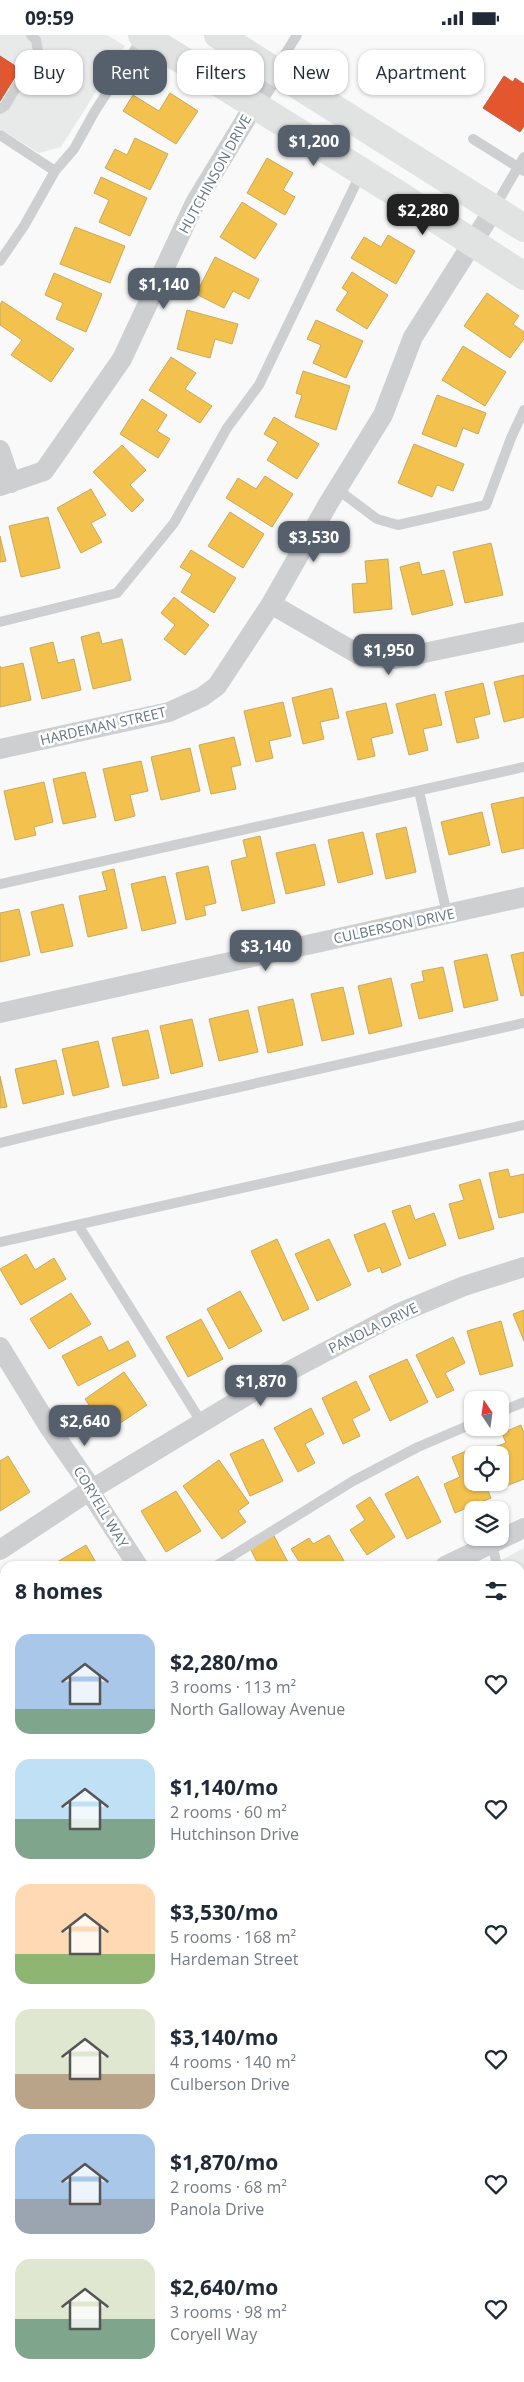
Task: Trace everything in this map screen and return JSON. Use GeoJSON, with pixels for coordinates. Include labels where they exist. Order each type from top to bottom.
{"type":"FeatureCollection","features":[{"type":"Feature","properties":{"kind":"main road"},"geometry":{"type":"LineString","coordinates":[[143,35],[473,242],[524,277]]}},
{"type":"Feature","properties":{"kind":"main road"},"geometry":{"type":"LineString","coordinates":[[218,35],[274,70]]}},
{"type":"Feature","properties":{"kind":"main road"},"geometry":{"type":"LineString","coordinates":[[313,95],[524,228]]}},
{"type":"Feature","properties":{"kind":"street","name":"HUTCHINSON DRIVE"},"geometry":{"type":"LineString","coordinates":[[5,484],[44,471],[122,359],[195,203],[274,73]]}},
{"type":"Feature","properties":{"kind":"street","name":"HARDEMAN STREET"},"geometry":{"type":"LineString","coordinates":[[0,749],[169,712],[202,697],[217,686],[271,604],[337,489],[383,415],[414,337],[494,209]]}},
{"type":"Feature","properties":{"kind":"street"},"geometry":{"type":"LineString","coordinates":[[0,449],[5,484]]}},
{"type":"Feature","properties":{"kind":"street"},"geometry":{"type":"LineString","coordinates":[[271,604],[363,657],[395,659],[524,632]]}},
{"type":"Feature","properties":{"kind":"street","name":"CULBERSON DRIVE"},"geometry":{"type":"LineString","coordinates":[[0,1013],[524,897]]}},
{"type":"Feature","properties":{"kind":"street","name":"PANOLA DRIVE"},"geometry":{"type":"LineString","coordinates":[[0,1550],[92,1489],[274,1379],[397,1314],[464,1286],[524,1267]]}},
{"type":"Feature","properties":{"kind":"street","name":"CORYELL WAY"},"geometry":{"type":"LineString","coordinates":[[0,1347],[49,1427],[92,1489],[92,1495],[135,1561]]}},
{"type":"Feature","properties":{"kind":"street"},"geometry":{"type":"LineString","coordinates":[[509,1535],[524,1528]]}},
{"type":"Feature","properties":{"kind":"street"},"geometry":{"type":"LineString","coordinates":[[455,1561],[486,1546]]}},
{"type":"Feature","properties":{"kind":"lane"},"geometry":{"type":"LineString","coordinates":[[3,107],[38,51],[36,40],[31,35]]}},
{"type":"Feature","properties":{"kind":"lane"},"geometry":{"type":"LineString","coordinates":[[0,261],[24,226],[55,171],[74,149],[95,111],[143,35]]}},
{"type":"Feature","properties":{"kind":"lane"},"geometry":{"type":"LineString","coordinates":[[288,50],[297,35]]}},
{"type":"Feature","properties":{"kind":"lane"},"geometry":{"type":"LineString","coordinates":[[0,135],[55,171]]}},
{"type":"Feature","properties":{"kind":"lane"},"geometry":{"type":"LineString","coordinates":[[473,139],[521,169]]}},
{"type":"Feature","properties":{"kind":"lane"},"geometry":{"type":"LineString","coordinates":[[494,209],[521,169],[524,157]]}},
{"type":"Feature","properties":{"kind":"lane"},"geometry":{"type":"LineString","coordinates":[[0,622],[117,593],[168,530],[227,428],[259,385],[362,172]]}},
{"type":"Feature","properties":{"kind":"lane"},"geometry":{"type":"LineString","coordinates":[[337,489],[377,519],[398,525],[486,505],[511,438],[524,410]]}},
{"type":"Feature","properties":{"kind":"lane"},"geometry":{"type":"LineString","coordinates":[[0,884],[524,767]]}},
{"type":"Feature","properties":{"kind":"lane"},"geometry":{"type":"LineString","coordinates":[[419,791],[447,914]]}},
{"type":"Feature","properties":{"kind":"lane"},"geometry":{"type":"LineString","coordinates":[[0,1143],[115,1115],[524,1023]]}},
{"type":"Feature","properties":{"kind":"lane"},"geometry":{"type":"LineString","coordinates":[[0,1242],[524,1125]]}},
{"type":"Feature","properties":{"kind":"lane"},"geometry":{"type":"LineString","coordinates":[[78,1225],[202,1423]]}},
{"type":"Feature","properties":{"kind":"lane"},"geometry":{"type":"LineString","coordinates":[[509,1408],[524,1402]]}},
{"type":"Feature","properties":{"kind":"lane"},"geometry":{"type":"LineString","coordinates":[[224,1561],[353,1481],[418,1447],[464,1427]]}},
{"type":"Feature","properties":{"kind":"lane"},"geometry":{"type":"LineString","coordinates":[[493,1546],[496,1561]]}},
{"type":"Feature","properties":{"kind":"shaded area"},"geometry":{"type":"Polygon","coordinates":[[[0,35],[107,35],[125,46],[122,50],[93,50],[94,95],[61,147],[39,153],[0,129],[0,35]]]}},
{"type":"Feature","properties":{"kind":"shaded area"},"geometry":{"type":"Polygon","coordinates":[[[524,1548],[524,1561],[499,1561],[524,1548]]]}},
{"type":"Feature","properties":{"kind":"building: Homes"},"geometry":{"type":"Polygon","coordinates":[[[170,93],[198,111],[176,144],[123,111],[133,95],[159,111],[170,93]]]}},
{"type":"Feature","properties":{"kind":"building: Homes"},"geometry":{"type":"Polygon","coordinates":[[[135,138],[168,154],[150,190],[105,168],[115,149],[127,155],[135,138]]]}},
{"type":"Feature","properties":{"kind":"building: Homes"},"geometry":{"type":"Polygon","coordinates":[[[267,158],[293,173],[283,190],[295,197],[285,215],[247,193],[267,158]]]}},
{"type":"Feature","properties":{"kind":"building: Homes"},"geometry":{"type":"Polygon","coordinates":[[[101,177],[147,198],[130,236],[99,222],[109,200],[94,193],[101,177]]]}},
{"type":"Feature","properties":{"kind":"building: Homes"},"geometry":{"type":"Polygon","coordinates":[[[242,202],[277,224],[255,259],[220,237],[242,202]]]}},
{"type":"Feature","properties":{"kind":"building: Homes"},"geometry":{"type":"Polygon","coordinates":[[[75,227],[125,246],[110,283],[60,264],[75,227]]]}},
{"type":"Feature","properties":{"kind":"building: Homes"},"geometry":{"type":"Polygon","coordinates":[[[388,235],[415,251],[396,284],[351,258],[364,237],[381,247],[388,235]]]}},
{"type":"Feature","properties":{"kind":"building: Homes"},"geometry":{"type":"Polygon","coordinates":[[[215,257],[259,279],[249,299],[233,291],[224,308],[196,294],[215,257]]]}},
{"type":"Feature","properties":{"kind":"building: Homes"},"geometry":{"type":"Polygon","coordinates":[[[352,272],[388,295],[367,329],[336,310],[348,292],[342,288],[352,272]]]}},
{"type":"Feature","properties":{"kind":"building: Homes"},"geometry":{"type":"Polygon","coordinates":[[[54,273],[102,294],[86,332],[56,319],[63,303],[45,295],[54,273]]]}},
{"type":"Feature","properties":{"kind":"building: Homes"},"geometry":{"type":"Polygon","coordinates":[[[487,293],[519,316],[513,324],[524,332],[524,339],[510,358],[464,326],[487,293]]]}},
{"type":"Feature","properties":{"kind":"building: Homes"},"geometry":{"type":"Polygon","coordinates":[[[2,301],[74,349],[51,382],[11,355],[22,340],[0,325],[0,305],[2,301]]]}},
{"type":"Feature","properties":{"kind":"building: Homes"},"geometry":{"type":"Polygon","coordinates":[[[187,310],[238,324],[232,344],[215,339],[210,358],[177,349],[187,310]]]}},
{"type":"Feature","properties":{"kind":"building: Homes"},"geometry":{"type":"Polygon","coordinates":[[[316,320],[363,341],[346,378],[313,363],[321,345],[307,339],[316,320]]]}},
{"type":"Feature","properties":{"kind":"building: Homes"},"geometry":{"type":"Polygon","coordinates":[[[463,346],[506,372],[485,406],[442,380],[463,346]]]}},
{"type":"Feature","properties":{"kind":"building: Homes"},"geometry":{"type":"Polygon","coordinates":[[[171,357],[196,373],[185,389],[212,406],[200,423],[149,390],[171,357]]]}},
{"type":"Feature","properties":{"kind":"building: Homes"},"geometry":{"type":"Polygon","coordinates":[[[303,371],[350,386],[336,430],[295,417],[302,395],[296,393],[303,371]]]}},
{"type":"Feature","properties":{"kind":"building: Homes"},"geometry":{"type":"Polygon","coordinates":[[[437,395],[486,413],[478,434],[463,428],[456,447],[422,434],[437,395]]]}},
{"type":"Feature","properties":{"kind":"building: Homes"},"geometry":{"type":"Polygon","coordinates":[[[142,399],[167,415],[157,431],[170,439],[158,458],[120,434],[142,399]]]}},
{"type":"Feature","properties":{"kind":"building: Homes"},"geometry":{"type":"Polygon","coordinates":[[[274,417],[319,444],[297,479],[267,460],[278,442],[264,434],[274,417]]]}},
{"type":"Feature","properties":{"kind":"building: Homes"},"geometry":{"type":"Polygon","coordinates":[[[414,444],[464,464],[453,491],[437,485],[432,497],[398,483],[414,444]]]}},
{"type":"Feature","properties":{"kind":"building: Homes"},"geometry":{"type":"Polygon","coordinates":[[[122,445],[146,470],[130,485],[144,500],[132,512],[93,472],[122,445]]]}},
{"type":"Feature","properties":{"kind":"building: Homes"},"geometry":{"type":"Polygon","coordinates":[[[265,476],[293,494],[272,527],[226,498],[238,478],[256,489],[265,476]]]}},
{"type":"Feature","properties":{"kind":"building: Homes"},"geometry":{"type":"Polygon","coordinates":[[[91,489],[106,515],[91,523],[102,542],[81,553],[57,508],[91,489]]]}},
{"type":"Feature","properties":{"kind":"building: Homes"},"geometry":{"type":"Polygon","coordinates":[[[230,512],[264,534],[243,568],[208,546],[230,512]]]}},
{"type":"Feature","properties":{"kind":"building: Homes"},"geometry":{"type":"Polygon","coordinates":[[[48,517],[60,568],[21,577],[9,526],[48,517]]]}},
{"type":"Feature","properties":{"kind":"building: Homes"},"geometry":{"type":"Polygon","coordinates":[[[0,536],[6,561],[0,562],[0,536]]]}},
{"type":"Feature","properties":{"kind":"building: Homes"},"geometry":{"type":"Polygon","coordinates":[[[491,543],[503,595],[465,603],[453,552],[491,543]]]}},
{"type":"Feature","properties":{"kind":"building: Homes"},"geometry":{"type":"Polygon","coordinates":[[[191,550],[236,578],[214,613],[181,592],[192,574],[180,567],[191,550]]]}},
{"type":"Feature","properties":{"kind":"building: Homes"},"geometry":{"type":"Polygon","coordinates":[[[388,559],[392,609],[354,613],[352,584],[367,583],[365,561],[388,559]]]}},
{"type":"Feature","properties":{"kind":"building: Homes"},"geometry":{"type":"Polygon","coordinates":[[[419,562],[422,575],[444,570],[453,605],[412,615],[400,567],[419,562]]]}},
{"type":"Feature","properties":{"kind":"building: Homes"},"geometry":{"type":"Polygon","coordinates":[[[174,597],[209,625],[185,655],[164,639],[175,625],[161,613],[174,597]]]}},
{"type":"Feature","properties":{"kind":"building: Homes"},"geometry":{"type":"Polygon","coordinates":[[[99,632],[102,644],[122,639],[131,680],[93,689],[81,637],[99,632]]]}},
{"type":"Feature","properties":{"kind":"building: Homes"},"geometry":{"type":"Polygon","coordinates":[[[53,642],[58,663],[74,659],[81,690],[42,699],[30,648],[53,642]]]}},
{"type":"Feature","properties":{"kind":"building: Homes"},"geometry":{"type":"Polygon","coordinates":[[[23,663],[31,700],[0,707],[0,666],[1,668],[23,663]]]}},
{"type":"Feature","properties":{"kind":"building: Homes"},"geometry":{"type":"Polygon","coordinates":[[[524,675],[524,717],[504,722],[494,682],[524,675]]]}},
{"type":"Feature","properties":{"kind":"building: Homes"},"geometry":{"type":"Polygon","coordinates":[[[483,683],[490,714],[474,718],[479,738],[457,743],[445,692],[483,683]]]}},
{"type":"Feature","properties":{"kind":"building: Homes"},"geometry":{"type":"Polygon","coordinates":[[[332,688],[339,718],[320,722],[324,739],[303,744],[292,698],[332,688]]]}},
{"type":"Feature","properties":{"kind":"building: Homes"},"geometry":{"type":"Polygon","coordinates":[[[435,694],[442,725],[423,729],[428,750],[409,755],[396,704],[435,694]]]}},
{"type":"Feature","properties":{"kind":"building: Homes"},"geometry":{"type":"Polygon","coordinates":[[[283,702],[291,736],[269,741],[273,758],[256,762],[244,711],[283,702]]]}},
{"type":"Feature","properties":{"kind":"building: Homes"},"geometry":{"type":"Polygon","coordinates":[[[386,703],[393,733],[371,738],[375,756],[358,760],[346,712],[386,703]]]}},
{"type":"Feature","properties":{"kind":"building: Homes"},"geometry":{"type":"Polygon","coordinates":[[[234,737],[241,765],[231,767],[236,789],[211,794],[199,745],[234,737]]]}},
{"type":"Feature","properties":{"kind":"building: Homes"},"geometry":{"type":"Polygon","coordinates":[[[190,748],[200,791],[161,800],[151,757],[190,748]]]}},
{"type":"Feature","properties":{"kind":"building: Homes"},"geometry":{"type":"Polygon","coordinates":[[[141,761],[148,791],[130,795],[135,816],[115,821],[103,769],[141,761]]]}},
{"type":"Feature","properties":{"kind":"building: Homes"},"geometry":{"type":"Polygon","coordinates":[[[85,772],[96,817],[63,824],[53,779],[85,772]]]}},
{"type":"Feature","properties":{"kind":"building: Homes"},"geometry":{"type":"Polygon","coordinates":[[[44,782],[53,822],[34,827],[36,835],[15,840],[4,791],[44,782]]]}},
{"type":"Feature","properties":{"kind":"building: Homes"},"geometry":{"type":"Polygon","coordinates":[[[524,797],[524,848],[502,853],[491,804],[524,797]]]}},
{"type":"Feature","properties":{"kind":"building: Homes"},"geometry":{"type":"Polygon","coordinates":[[[482,812],[490,845],[449,855],[441,822],[482,812]]]}},
{"type":"Feature","properties":{"kind":"building: Homes"},"geometry":{"type":"Polygon","coordinates":[[[406,827],[416,872],[386,879],[376,834],[406,827]]]}},
{"type":"Feature","properties":{"kind":"building: Homes"},"geometry":{"type":"Polygon","coordinates":[[[363,832],[373,874],[338,883],[328,840],[363,832]]]}},
{"type":"Feature","properties":{"kind":"building: Homes"},"geometry":{"type":"Polygon","coordinates":[[[260,836],[275,903],[242,911],[231,861],[247,857],[243,840],[260,836]]]}},
{"type":"Feature","properties":{"kind":"building: Homes"},"geometry":{"type":"Polygon","coordinates":[[[315,844],[325,885],[286,894],[276,853],[315,844]]]}},
{"type":"Feature","properties":{"kind":"building: Homes"},"geometry":{"type":"Polygon","coordinates":[[[208,866],[216,903],[204,906],[206,915],[186,920],[176,873],[208,866]]]}},
{"type":"Feature","properties":{"kind":"building: Homes"},"geometry":{"type":"Polygon","coordinates":[[[114,869],[127,928],[88,937],[79,896],[107,890],[102,872],[114,869]]]}},
{"type":"Feature","properties":{"kind":"building: Homes"},"geometry":{"type":"Polygon","coordinates":[[[165,876],[176,923],[142,931],[131,884],[165,876]]]}},
{"type":"Feature","properties":{"kind":"building: Homes"},"geometry":{"type":"Polygon","coordinates":[[[63,904],[73,946],[41,953],[31,912],[63,904]]]}},
{"type":"Feature","properties":{"kind":"building: Homes"},"geometry":{"type":"Polygon","coordinates":[[[19,909],[30,955],[0,962],[0,913],[19,909]]]}},
{"type":"Feature","properties":{"kind":"building: Homes"},"geometry":{"type":"Polygon","coordinates":[[[524,952],[524,995],[521,996],[511,955],[524,952]]]}},
{"type":"Feature","properties":{"kind":"building: Homes"},"geometry":{"type":"Polygon","coordinates":[[[487,954],[498,1000],[464,1008],[454,961],[487,954]]]}},
{"type":"Feature","properties":{"kind":"building: Homes"},"geometry":{"type":"Polygon","coordinates":[[[443,967],[453,1011],[419,1019],[411,984],[424,981],[422,971],[443,967]]]}},
{"type":"Feature","properties":{"kind":"building: Homes"},"geometry":{"type":"Polygon","coordinates":[[[391,978],[402,1026],[369,1034],[358,986],[391,978]]]}},
{"type":"Feature","properties":{"kind":"building: Homes"},"geometry":{"type":"Polygon","coordinates":[[[343,987],[354,1034],[322,1041],[311,994],[343,987]]]}},
{"type":"Feature","properties":{"kind":"building: Homes"},"geometry":{"type":"Polygon","coordinates":[[[293,999],[303,1045],[268,1053],[258,1007],[293,999]]]}},
{"type":"Feature","properties":{"kind":"building: Homes"},"geometry":{"type":"Polygon","coordinates":[[[248,1010],[258,1052],[219,1061],[209,1019],[248,1010]]]}},
{"type":"Feature","properties":{"kind":"building: Homes"},"geometry":{"type":"Polygon","coordinates":[[[192,1019],[203,1066],[171,1074],[160,1026],[192,1019]]]}},
{"type":"Feature","properties":{"kind":"building: Homes"},"geometry":{"type":"Polygon","coordinates":[[[148,1030],[159,1078],[123,1086],[112,1038],[148,1030]]]}},
{"type":"Feature","properties":{"kind":"building: Homes"},"geometry":{"type":"Polygon","coordinates":[[[98,1041],[109,1087],[73,1096],[62,1049],[98,1041]]]}},
{"type":"Feature","properties":{"kind":"building: Homes"},"geometry":{"type":"Polygon","coordinates":[[[56,1060],[64,1094],[23,1104],[15,1069],[56,1060]]]}},
{"type":"Feature","properties":{"kind":"building: Homes"},"geometry":{"type":"Polygon","coordinates":[[[0,1076],[7,1107],[0,1108],[0,1076]]]}},
{"type":"Feature","properties":{"kind":"building: Homes"},"geometry":{"type":"Polygon","coordinates":[[[508,1169],[510,1177],[524,1174],[524,1212],[499,1218],[489,1173],[508,1169]]]}},
{"type":"Feature","properties":{"kind":"building: Homes"},"geometry":{"type":"Polygon","coordinates":[[[480,1179],[494,1229],[459,1239],[449,1204],[464,1200],[459,1185],[480,1179]]]}},
{"type":"Feature","properties":{"kind":"building: Homes"},"geometry":{"type":"Polygon","coordinates":[[[410,1205],[415,1220],[434,1213],[446,1245],[409,1259],[392,1211],[410,1205]]]}},
{"type":"Feature","properties":{"kind":"building: Homes"},"geometry":{"type":"Polygon","coordinates":[[[385,1223],[401,1265],[382,1273],[380,1267],[368,1272],[354,1235],[385,1223]]]}},
{"type":"Feature","properties":{"kind":"building: Homes"},"geometry":{"type":"Polygon","coordinates":[[[277,1239],[309,1309],[283,1321],[251,1251],[277,1239]]]}},
{"type":"Feature","properties":{"kind":"building: Homes"},"geometry":{"type":"Polygon","coordinates":[[[329,1239],[351,1285],[317,1301],[295,1254],[329,1239]]]}},
{"type":"Feature","properties":{"kind":"building: Homes"},"geometry":{"type":"Polygon","coordinates":[[[26,1254],[35,1270],[54,1258],[66,1279],[21,1305],[0,1269],[26,1254]]]}},
{"type":"Feature","properties":{"kind":"building: Homes"},"geometry":{"type":"Polygon","coordinates":[[[240,1291],[262,1331],[229,1349],[207,1309],[240,1291]]]}},
{"type":"Feature","properties":{"kind":"building: Homes"},"geometry":{"type":"Polygon","coordinates":[[[71,1293],[91,1324],[49,1349],[30,1319],[71,1293]]]}},
{"type":"Feature","properties":{"kind":"building: Homes"},"geometry":{"type":"Polygon","coordinates":[[[524,1310],[524,1341],[513,1314],[524,1310]]]}},
{"type":"Feature","properties":{"kind":"building: Homes"},"geometry":{"type":"Polygon","coordinates":[[[201,1319],[223,1359],[188,1377],[166,1337],[201,1319]]]}},
{"type":"Feature","properties":{"kind":"building: Homes"},"geometry":{"type":"Polygon","coordinates":[[[501,1321],[513,1366],[480,1375],[467,1331],[501,1321]]]}},
{"type":"Feature","properties":{"kind":"building: Homes"},"geometry":{"type":"Polygon","coordinates":[[[101,1336],[109,1351],[128,1341],[136,1356],[78,1386],[62,1356],[101,1336]]]}},
{"type":"Feature","properties":{"kind":"building: Homes"},"geometry":{"type":"Polygon","coordinates":[[[453,1337],[465,1363],[445,1373],[454,1390],[437,1398],[416,1355],[453,1337]]]}},
{"type":"Feature","properties":{"kind":"building: Homes"},"geometry":{"type":"Polygon","coordinates":[[[407,1359],[428,1402],[390,1421],[369,1376],[407,1359]]]}},
{"type":"Feature","properties":{"kind":"building: Homes"},"geometry":{"type":"Polygon","coordinates":[[[124,1372],[147,1405],[107,1432],[85,1399],[124,1372]]]}},
{"type":"Feature","properties":{"kind":"building: Homes"},"geometry":{"type":"Polygon","coordinates":[[[356,1381],[370,1410],[352,1419],[360,1436],[343,1444],[322,1398],[356,1381]]]}},
{"type":"Feature","properties":{"kind":"building: Homes"},"geometry":{"type":"Polygon","coordinates":[[[311,1408],[324,1434],[305,1444],[315,1463],[298,1472],[274,1428],[311,1408]]]}},
{"type":"Feature","properties":{"kind":"building: Homes"},"geometry":{"type":"Polygon","coordinates":[[[521,1425],[524,1433],[524,1479],[509,1485],[509,1446],[497,1446],[506,1443],[503,1436],[509,1436],[509,1430],[521,1425]]]}},
{"type":"Feature","properties":{"kind":"building: Homes"},"geometry":{"type":"Polygon","coordinates":[[[263,1439],[283,1481],[250,1496],[230,1454],[263,1439]]]}},
{"type":"Feature","properties":{"kind":"building: Homes"},"geometry":{"type":"Polygon","coordinates":[[[464,1452],[464,1491],[488,1491],[491,1498],[484,1501],[464,1501],[464,1509],[455,1513],[444,1484],[460,1477],[452,1457],[464,1452]]]}},
{"type":"Feature","properties":{"kind":"building: Homes"},"geometry":{"type":"Polygon","coordinates":[[[8,1456],[30,1492],[0,1511],[0,1461],[8,1456]]]}},
{"type":"Feature","properties":{"kind":"building: Homes"},"geometry":{"type":"Polygon","coordinates":[[[219,1460],[249,1503],[238,1511],[246,1522],[222,1539],[183,1486],[219,1460]]]}},
{"type":"Feature","properties":{"kind":"building: Homes"},"geometry":{"type":"Polygon","coordinates":[[[418,1476],[441,1522],[407,1539],[385,1494],[418,1476]]]}},
{"type":"Feature","properties":{"kind":"building: Homes"},"geometry":{"type":"Polygon","coordinates":[[[176,1491],[201,1531],[166,1552],[141,1511],[176,1491]]]}},
{"type":"Feature","properties":{"kind":"building: Homes"},"geometry":{"type":"Polygon","coordinates":[[[370,1497],[395,1537],[367,1555],[350,1530],[365,1520],[356,1506],[370,1497]]]}},
{"type":"Feature","properties":{"kind":"building: Homes"},"geometry":{"type":"Polygon","coordinates":[[[273,1534],[287,1561],[256,1561],[249,1546],[273,1534]]]}},
{"type":"Feature","properties":{"kind":"building: Homes"},"geometry":{"type":"Polygon","coordinates":[[[329,1535],[344,1561],[299,1561],[291,1549],[309,1538],[313,1544],[329,1535]]]}},
{"type":"Feature","properties":{"kind":"building: Homes"},"geometry":{"type":"Polygon","coordinates":[[[86,1545],[95,1561],[59,1561],[86,1545]]]}},
{"type":"Feature","properties":{"kind":"building: Shops"},"geometry":{"type":"Polygon","coordinates":[[[0,56],[15,66],[15,77],[0,101],[0,56]]]}},
{"type":"Feature","properties":{"kind":"building: Shops"},"geometry":{"type":"Polygon","coordinates":[[[504,76],[513,82],[515,78],[524,84],[524,126],[520,132],[483,108],[504,76]]]}}]}
